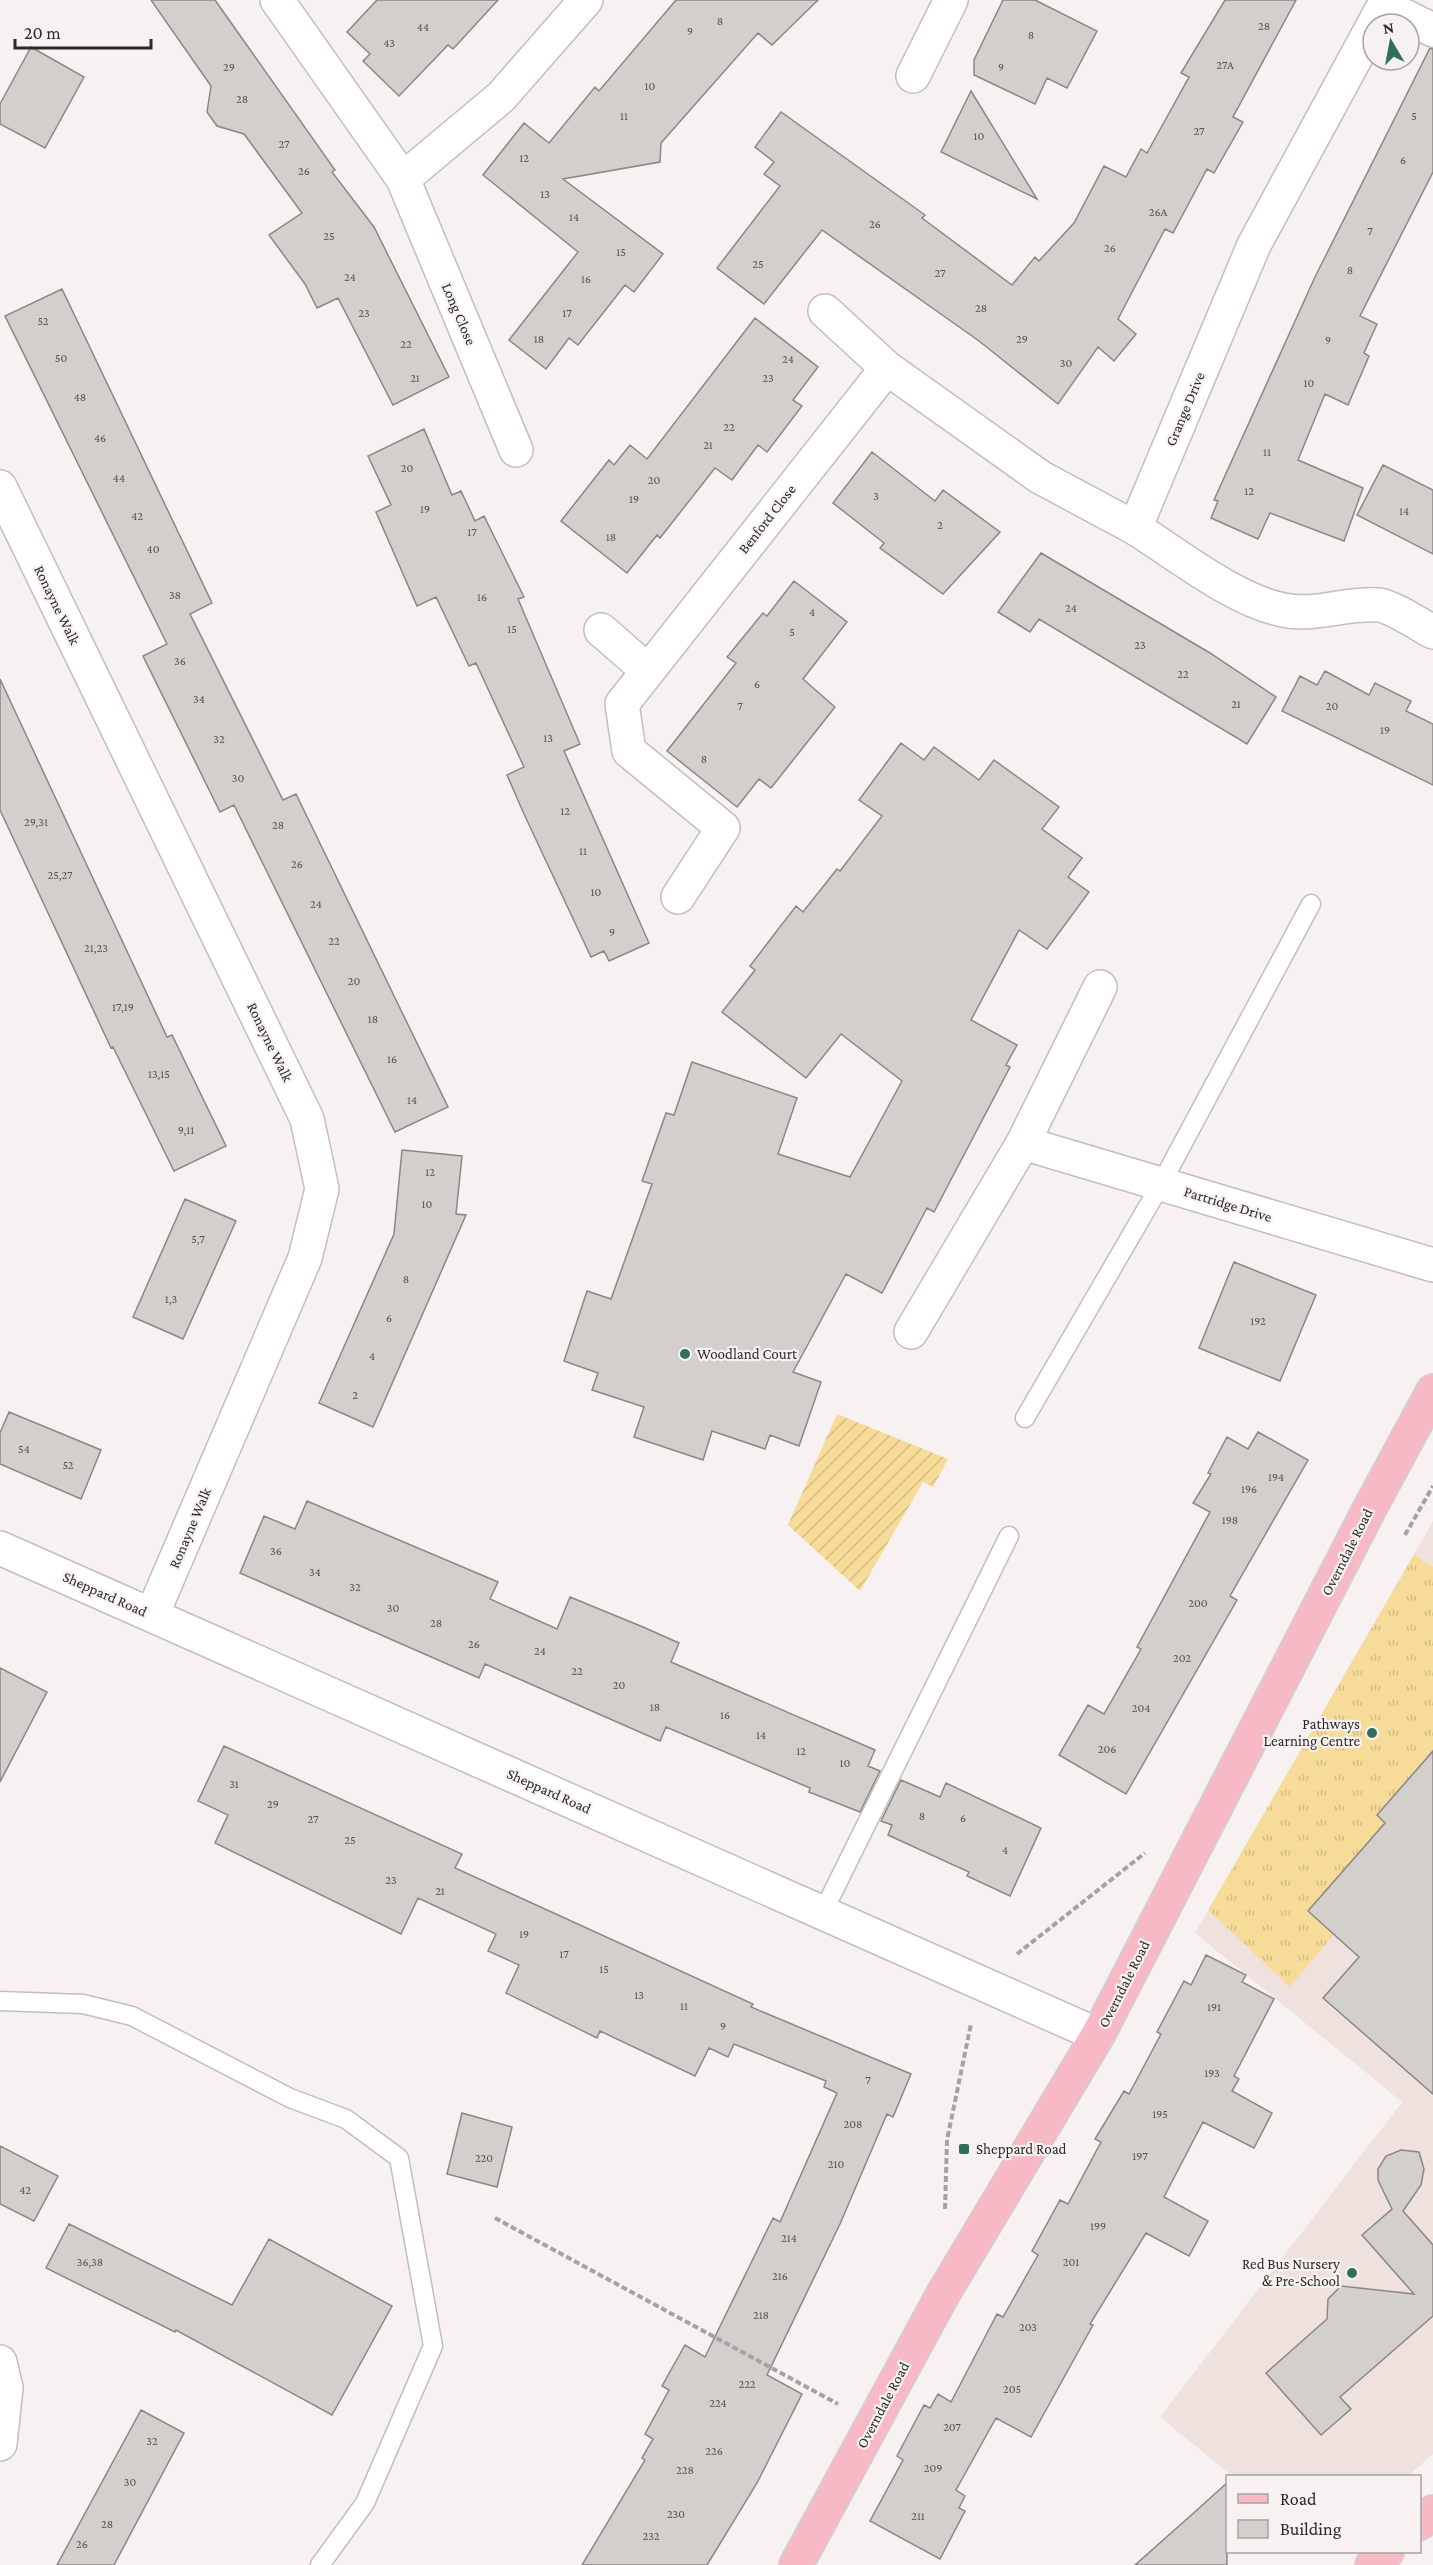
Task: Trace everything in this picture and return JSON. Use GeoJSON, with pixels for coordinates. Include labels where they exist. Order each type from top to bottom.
{"type":"FeatureCollection","features":[{"type":"Feature","properties":{"kind":"main road","name":"Overndale Road"},"geometry":{"type":"LineString","coordinates":[[803,2562],[873,2423],[943,2294],[1098,2035],[1371,1506],[1433,1391]]}},
{"type":"Feature","properties":{"kind":"main road"},"geometry":{"type":"LineString","coordinates":[[1421,2521],[1433,2512]]}},
{"type":"Feature","properties":{"kind":"main road"},"geometry":{"type":"LineString","coordinates":[[1372,2565],[1386,2553]]}},
{"type":"Feature","properties":{"kind":"street","name":"Long Close"},"geometry":{"type":"LineString","coordinates":[[277,0],[403,179],[516,450]]}},
{"type":"Feature","properties":{"kind":"street"},"geometry":{"type":"LineString","coordinates":[[403,179],[501,97],[586,0]]}},
{"type":"Feature","properties":{"kind":"street"},"geometry":{"type":"LineString","coordinates":[[913,76],[951,0]]}},
{"type":"Feature","properties":{"kind":"street"},"geometry":{"type":"LineString","coordinates":[[1385,3],[1433,30]]}},
{"type":"Feature","properties":{"kind":"street","name":"Grange Drive"},"geometry":{"type":"LineString","coordinates":[[1135,528],[1254,244],[1385,3]]}},
{"type":"Feature","properties":{"kind":"street"},"geometry":{"type":"LineString","coordinates":[[825,311],[887,368],[1040,477],[1135,528],[1253,603],[1286,611],[1318,612],[1350,606],[1382,605],[1433,632]]}},
{"type":"Feature","properties":{"kind":"street","name":"Benford Close"},"geometry":{"type":"LineString","coordinates":[[678,897],[723,828],[629,751],[622,704],[887,368]]}},
{"type":"Feature","properties":{"kind":"street","name":"Ronayne Walk"},"geometry":{"type":"LineString","coordinates":[[0,487],[307,1119],[322,1189],[305,1258],[152,1615]]}},
{"type":"Feature","properties":{"kind":"street"},"geometry":{"type":"LineString","coordinates":[[601,630],[648,671]]}},
{"type":"Feature","properties":{"kind":"street"},"geometry":{"type":"LineString","coordinates":[[911,1332],[1023,1143],[1100,987]]}},
{"type":"Feature","properties":{"kind":"street","name":"Partridge Drive"},"geometry":{"type":"LineString","coordinates":[[1023,1143],[1433,1265]]}},
{"type":"Feature","properties":{"kind":"street","name":"Sheppard Road"},"geometry":{"type":"LineString","coordinates":[[0,1548],[1098,2035]]}},
{"type":"Feature","properties":{"kind":"street"},"geometry":{"type":"LineString","coordinates":[[0,2362],[6,2388],[0,2444]]}},
{"type":"Feature","properties":{"kind":"lane"},"geometry":{"type":"LineString","coordinates":[[1025,1418],[1161,1184],[1311,904]]}},
{"type":"Feature","properties":{"kind":"lane"},"geometry":{"type":"LineString","coordinates":[[823,1912],[1009,1536]]}},
{"type":"Feature","properties":{"kind":"lane"},"geometry":{"type":"LineString","coordinates":[[0,2001],[83,2004],[132,2016],[290,2098],[346,2118],[399,2158],[433,2346],[365,2503],[320,2565]]}},
{"type":"Feature","properties":{"kind":"path"},"geometry":{"type":"LineString","coordinates":[[495,2218],[873,2423]]}},
{"type":"Feature","properties":{"kind":"shaded area"},"geometry":{"type":"Polygon","coordinates":[[[1433,1521],[1433,2454],[1409,2475],[1231,2475],[1160,2417],[1402,2102],[1195,1933],[1433,1521]]]}},
{"type":"Feature","properties":{"kind":"green space"},"geometry":{"type":"Polygon","coordinates":[[[837,1414],[948,1459],[933,1487],[923,1482],[860,1591],[788,1525],[837,1414]]]}},
{"type":"Feature","properties":{"kind":"green space"},"geometry":{"type":"Polygon","coordinates":[[[1414,1555],[1433,1567],[1433,1751],[1377,1815],[1430,1862],[1373,1837],[1308,1911],[1335,1933],[1290,1987],[1208,1910],[1414,1555]]]}},
{"type":"Feature","properties":{"kind":"building"},"geometry":{"type":"Polygon","coordinates":[[[151,0],[215,0],[335,170],[332,172],[374,227],[449,377],[393,405],[338,298],[317,308],[305,284],[269,235],[302,213],[244,134],[217,126],[207,112],[211,86],[151,0]]]}},
{"type":"Feature","properties":{"kind":"building"},"geometry":{"type":"Polygon","coordinates":[[[377,0],[498,0],[453,49],[448,45],[399,96],[363,61],[370,54],[347,32],[377,0]]]}},
{"type":"Feature","properties":{"kind":"building"},"geometry":{"type":"Polygon","coordinates":[[[676,0],[818,0],[772,45],[758,33],[661,143],[660,162],[563,179],[663,254],[634,292],[625,285],[578,345],[569,338],[546,369],[509,340],[578,252],[483,175],[524,123],[549,143],[595,87],[599,91],[676,0]]]}},
{"type":"Feature","properties":{"kind":"building"},"geometry":{"type":"Polygon","coordinates":[[[1003,0],[1035,0],[1097,31],[1067,88],[1047,78],[1035,104],[974,75],[974,60],[1003,0]]]}},
{"type":"Feature","properties":{"kind":"building"},"geometry":{"type":"Polygon","coordinates":[[[1225,0],[1296,0],[1233,117],[1243,122],[1214,173],[1207,169],[1173,233],[1165,229],[1118,319],[1136,334],[1114,361],[1098,347],[1058,404],[979,341],[822,230],[764,304],[717,268],[780,186],[764,174],[774,162],[755,147],[781,112],[925,215],[922,218],[1012,285],[1035,257],[1039,261],[1074,223],[1104,166],[1126,177],[1141,149],[1147,153],[1189,77],[1181,73],[1225,0]]]}},
{"type":"Feature","properties":{"kind":"building"},"geometry":{"type":"Polygon","coordinates":[[[31,47],[84,77],[45,148],[0,124],[0,104],[31,47]]]}},
{"type":"Feature","properties":{"kind":"building"},"geometry":{"type":"Polygon","coordinates":[[[1430,48],[1433,49],[1433,172],[1360,316],[1377,324],[1364,353],[1369,356],[1348,405],[1325,394],[1298,460],[1363,488],[1344,541],[1270,513],[1258,539],[1211,518],[1218,501],[1214,500],[1315,277],[1418,72],[1421,72],[1421,66],[1430,48]]]}},
{"type":"Feature","properties":{"kind":"building"},"geometry":{"type":"Polygon","coordinates":[[[971,91],[1037,199],[941,152],[971,91]]]}},
{"type":"Feature","properties":{"kind":"building"},"geometry":{"type":"Polygon","coordinates":[[[62,289],[212,603],[190,614],[283,800],[296,794],[448,1107],[395,1132],[234,805],[220,812],[143,656],[167,644],[5,316],[62,289]]]}},
{"type":"Feature","properties":{"kind":"building"},"geometry":{"type":"Polygon","coordinates":[[[755,318],[818,367],[793,400],[802,406],[767,452],[758,445],[732,480],[715,468],[660,538],[657,535],[627,573],[561,521],[609,460],[614,465],[630,445],[647,459],[755,318]]]}},
{"type":"Feature","properties":{"kind":"building"},"geometry":{"type":"Polygon","coordinates":[[[424,429],[452,495],[461,491],[475,521],[484,516],[524,597],[518,599],[580,744],[564,751],[649,943],[609,961],[604,951],[591,957],[524,814],[507,775],[524,767],[476,663],[469,666],[436,597],[417,606],[376,512],[391,505],[368,456],[424,429]]]}},
{"type":"Feature","properties":{"kind":"building"},"geometry":{"type":"Polygon","coordinates":[[[872,452],[935,501],[943,490],[1000,532],[943,594],[880,548],[884,543],[833,503],[872,452]]]}},
{"type":"Feature","properties":{"kind":"building"},"geometry":{"type":"Polygon","coordinates":[[[1383,465],[1433,490],[1433,554],[1357,515],[1383,465]]]}},
{"type":"Feature","properties":{"kind":"building"},"geometry":{"type":"Polygon","coordinates":[[[1041,553],[1210,653],[1276,697],[1247,744],[1039,619],[1030,632],[998,612],[1041,553]]]}},
{"type":"Feature","properties":{"kind":"building"},"geometry":{"type":"Polygon","coordinates":[[[794,581],[847,622],[803,679],[835,707],[771,788],[759,779],[737,807],[667,751],[736,663],[727,657],[763,613],[767,616],[794,581]]]}},
{"type":"Feature","properties":{"kind":"building"},"geometry":{"type":"Polygon","coordinates":[[[1325,671],[1369,695],[1375,683],[1411,701],[1406,711],[1433,724],[1433,785],[1282,711],[1300,676],[1317,685],[1325,671]]]}},
{"type":"Feature","properties":{"kind":"building"},"geometry":{"type":"Polygon","coordinates":[[[0,679],[167,1037],[172,1035],[226,1146],[174,1171],[113,1047],[111,1048],[0,810],[0,679]]]}},
{"type":"Feature","properties":{"kind":"building"},"geometry":{"type":"Polygon","coordinates":[[[901,743],[924,760],[934,747],[979,780],[994,760],[1059,807],[1042,829],[1082,858],[1068,877],[1089,892],[1047,949],[1019,930],[971,1020],[1017,1045],[1006,1065],[1010,1067],[934,1212],[927,1208],[882,1293],[846,1274],[793,1372],[821,1382],[799,1446],[770,1435],[765,1449],[712,1431],[703,1460],[634,1437],[644,1407],[592,1390],[598,1373],[564,1361],[587,1291],[611,1299],[652,1184],[642,1181],[666,1113],[674,1115],[692,1062],[797,1098],[778,1154],[850,1177],[902,1081],[841,1034],[806,1078],[722,1012],[755,970],[750,966],[796,906],[803,912],[837,869],[840,871],[882,816],[859,800],[901,743]]]}},
{"type":"Feature","properties":{"kind":"building"},"geometry":{"type":"Polygon","coordinates":[[[402,1150],[462,1156],[456,1214],[466,1215],[373,1427],[319,1403],[394,1234],[402,1150]]]}},
{"type":"Feature","properties":{"kind":"building"},"geometry":{"type":"Polygon","coordinates":[[[185,1199],[236,1221],[183,1339],[133,1317],[185,1199]]]}},
{"type":"Feature","properties":{"kind":"building"},"geometry":{"type":"Polygon","coordinates":[[[1234,1262],[1316,1295],[1280,1381],[1199,1348],[1234,1262]]]}},
{"type":"Feature","properties":{"kind":"building"},"geometry":{"type":"Polygon","coordinates":[[[9,1412],[101,1450],[81,1499],[0,1464],[0,1433],[9,1412]]]}},
{"type":"Feature","properties":{"kind":"building"},"geometry":{"type":"Polygon","coordinates":[[[1258,1432],[1308,1460],[1230,1596],[1237,1600],[1126,1794],[1059,1755],[1088,1705],[1104,1714],[1141,1649],[1137,1647],[1210,1512],[1193,1503],[1211,1474],[1208,1473],[1227,1437],[1248,1449],[1258,1432]]]}},
{"type":"Feature","properties":{"kind":"building"},"geometry":{"type":"Polygon","coordinates":[[[307,1501],[498,1582],[490,1599],[557,1629],[570,1597],[643,1627],[679,1643],[671,1662],[875,1750],[868,1766],[880,1771],[860,1812],[809,1792],[810,1788],[666,1727],[660,1741],[485,1664],[479,1678],[240,1573],[264,1516],[295,1529],[307,1501]]]}},
{"type":"Feature","properties":{"kind":"building"},"geometry":{"type":"Polygon","coordinates":[[[0,1668],[47,1692],[0,1782],[0,1668]]]}},
{"type":"Feature","properties":{"kind":"building"},"geometry":{"type":"Polygon","coordinates":[[[224,1746],[462,1854],[455,1868],[753,2004],[751,2007],[911,2074],[893,2117],[887,2114],[840,2224],[767,2375],[802,2394],[757,2483],[707,2565],[582,2565],[645,2460],[642,2458],[653,2439],[645,2434],[669,2390],[662,2386],[685,2345],[705,2357],[773,2218],[780,2222],[837,2093],[824,2087],[826,2081],[734,2044],[728,2057],[709,2048],[695,2076],[600,2031],[597,2038],[506,1993],[519,1965],[488,1951],[496,1934],[418,1898],[401,1934],[215,1843],[228,1815],[198,1801],[224,1746]]]}},
{"type":"Feature","properties":{"kind":"building"},"geometry":{"type":"Polygon","coordinates":[[[1433,1751],[1433,2094],[1323,1998],[1359,1957],[1308,1911],[1385,1823],[1377,1815],[1433,1751]]]}},
{"type":"Feature","properties":{"kind":"building"},"geometry":{"type":"Polygon","coordinates":[[[901,1780],[940,1797],[946,1783],[1041,1828],[1010,1896],[967,1876],[969,1872],[888,1835],[892,1825],[881,1821],[901,1780]]]}},
{"type":"Feature","properties":{"kind":"building"},"geometry":{"type":"Polygon","coordinates":[[[1206,1955],[1246,1975],[1242,1982],[1274,1999],[1234,2076],[1239,2079],[1232,2091],[1272,2113],[1254,2148],[1203,2122],[1164,2197],[1208,2221],[1189,2256],[1146,2233],[1090,2324],[1093,2325],[1031,2437],[996,2418],[956,2490],[965,2496],[959,2508],[965,2511],[940,2559],[870,2521],[903,2460],[897,2456],[924,2405],[930,2408],[938,2394],[951,2402],[997,2314],[1003,2317],[1038,2255],[1032,2251],[1060,2200],[1068,2204],[1101,2142],[1095,2139],[1124,2091],[1129,2094],[1161,2034],[1157,2032],[1184,1981],[1191,1985],[1206,1955]]]}},
{"type":"Feature","properties":{"kind":"building"},"geometry":{"type":"Polygon","coordinates":[[[462,2113],[512,2127],[497,2187],[447,2174],[462,2113]]]}},
{"type":"Feature","properties":{"kind":"building"},"geometry":{"type":"Polygon","coordinates":[[[0,2146],[58,2176],[34,2221],[0,2204],[0,2146]]]}},
{"type":"Feature","properties":{"kind":"building"},"geometry":{"type":"Polygon","coordinates":[[[1401,2150],[1419,2152],[1424,2169],[1421,2185],[1403,2211],[1433,2245],[1433,2316],[1340,2397],[1351,2409],[1321,2435],[1266,2373],[1327,2319],[1328,2299],[1341,2286],[1414,2294],[1362,2235],[1392,2209],[1378,2180],[1378,2169],[1386,2156],[1401,2150]]]}},
{"type":"Feature","properties":{"kind":"building"},"geometry":{"type":"Polygon","coordinates":[[[69,2224],[232,2305],[269,2239],[392,2306],[332,2415],[176,2330],[175,2332],[46,2268],[69,2224]]]}},
{"type":"Feature","properties":{"kind":"building"},"geometry":{"type":"Polygon","coordinates":[[[141,2410],[184,2433],[114,2565],[57,2565],[141,2410]]]}},
{"type":"Feature","properties":{"kind":"building"},"geometry":{"type":"Polygon","coordinates":[[[1226,2484],[1227,2565],[1135,2565],[1226,2484]]]}},
{"type":"Feature","properties":{"kind":"place","name":"Woodland Court"},"geometry":{"type":"Point","coordinates":[685,1354]}},
{"type":"Feature","properties":{"kind":"place","name":"Pathways Learning Centre"},"geometry":{"type":"Point","coordinates":[1372,1733]}},
{"type":"Feature","properties":{"kind":"place","name":"Sheppard Road"},"geometry":{"type":"Point","coordinates":[964,2149]}},
{"type":"Feature","properties":{"kind":"place","name":"Red Bus Nursery & Pre-School"},"geometry":{"type":"Point","coordinates":[1352,2273]}}]}
